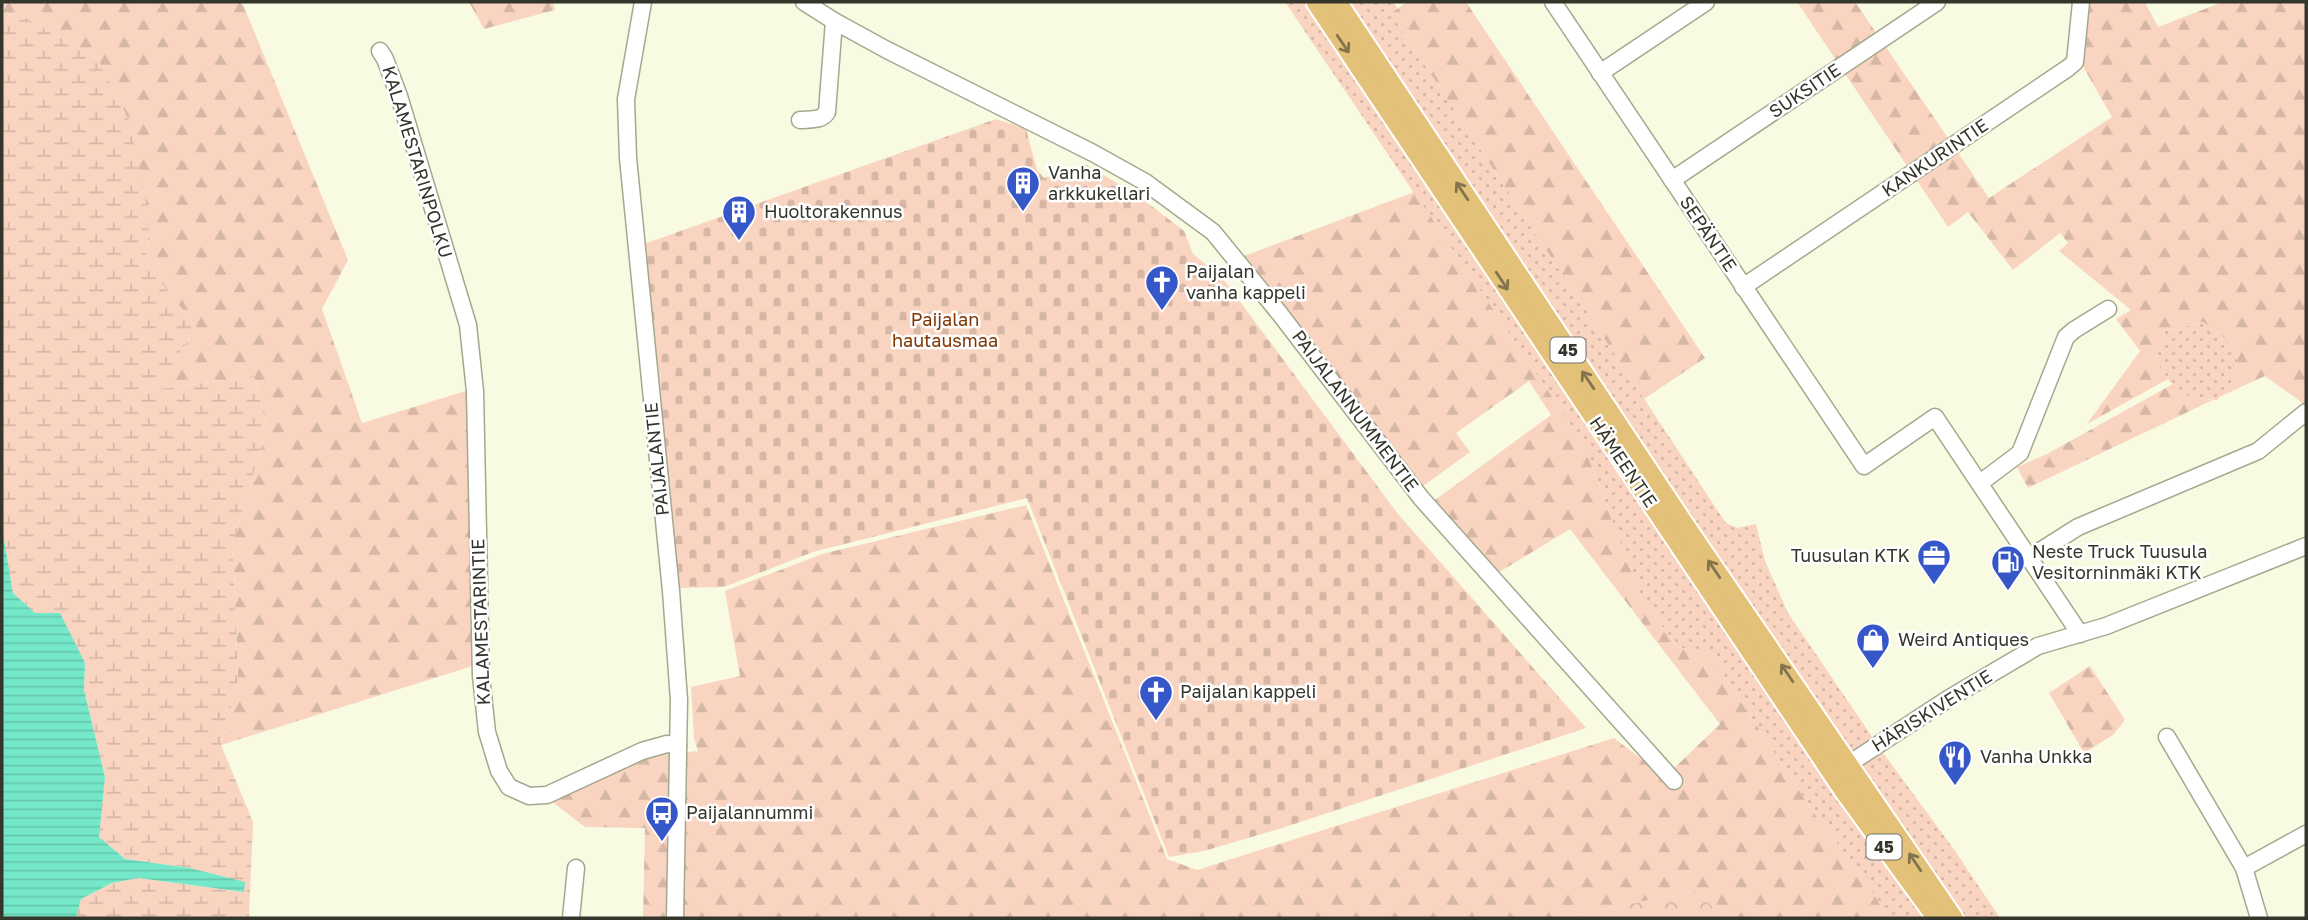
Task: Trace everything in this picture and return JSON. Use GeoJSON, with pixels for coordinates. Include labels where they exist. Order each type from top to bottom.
{"type":"FeatureCollection","features":[{"type":"Feature","properties":{"kind":"main road","name":"HÄMEENTIE"},"geometry":{"type":"LineString","coordinates":[[1316,2],[1734,628],[1953,918]]}},
{"type":"Feature","properties":{"kind":"main road","name":"HÄMEENTIE"},"geometry":{"type":"LineString","coordinates":[[1337,2],[1690,534],[1937,918]]}},
{"type":"Feature","properties":{"kind":"street","name":"PAIJALANTIE"},"geometry":{"type":"LineString","coordinates":[[643,2],[626,99],[629,175],[671,591],[678,700],[675,918]]}},
{"type":"Feature","properties":{"kind":"street","name":"PAIJALANNUMMENTIE"},"geometry":{"type":"LineString","coordinates":[[804,2],[834,21],[1145,182],[1213,232],[1280,314],[1421,498],[1674,781]]}},
{"type":"Feature","properties":{"kind":"street","name":"SEPÄNTIE"},"geometry":{"type":"LineString","coordinates":[[1553,2],[1864,466],[1935,417],[1980,483]]}},
{"type":"Feature","properties":{"kind":"street"},"geometry":{"type":"LineString","coordinates":[[1600,73],[1706,2]]}},
{"type":"Feature","properties":{"kind":"street","name":"SUKSITIE"},"geometry":{"type":"LineString","coordinates":[[1672,180],[1937,2]]}},
{"type":"Feature","properties":{"kind":"street","name":"KANKURINTIE"},"geometry":{"type":"LineString","coordinates":[[1744,286],[2068,68],[2074,62],[2081,2]]}},
{"type":"Feature","properties":{"kind":"street"},"geometry":{"type":"LineString","coordinates":[[800,120],[819,119],[827,112],[834,21]]}},
{"type":"Feature","properties":{"kind":"street","name":"KALAMESTARINPOLKU"},"geometry":{"type":"LineString","coordinates":[[380,51],[399,96],[452,273]]}},
{"type":"Feature","properties":{"kind":"street","name":"KALAMESTARINTIE"},"geometry":{"type":"LineString","coordinates":[[452,273],[468,325],[474,377],[481,676],[487,732],[499,771],[509,787],[529,796],[547,795],[642,751],[667,744],[678,746]]}},
{"type":"Feature","properties":{"kind":"street"},"geometry":{"type":"LineString","coordinates":[[2080,635],[1980,483],[2020,453],[2066,337],[2108,309]]}},
{"type":"Feature","properties":{"kind":"street"},"geometry":{"type":"LineString","coordinates":[[2029,558],[2078,527],[2258,452],[2306,412]]}},
{"type":"Feature","properties":{"kind":"street","name":"HÄRISKIVENTIE"},"geometry":{"type":"LineString","coordinates":[[1841,769],[2038,646],[2080,635],[2306,549]]}},
{"type":"Feature","properties":{"kind":"street"},"geometry":{"type":"LineString","coordinates":[[2167,737],[2244,868],[2259,918]]}},
{"type":"Feature","properties":{"kind":"street"},"geometry":{"type":"LineString","coordinates":[[2244,868],[2306,834]]}},
{"type":"Feature","properties":{"kind":"street"},"geometry":{"type":"LineString","coordinates":[[571,918],[576,868]]}},
{"type":"Feature","properties":{"kind":"green space"},"geometry":{"type":"Polygon","coordinates":[[[2,2],[242,2],[348,260],[322,309],[362,423],[472,389],[479,664],[221,745],[238,680],[233,542],[267,429],[254,376],[145,391],[172,365],[196,327],[146,263],[149,217],[98,59],[19,14],[2,15],[2,2]]]}},
{"type":"Feature","properties":{"kind":"green space"},"geometry":{"type":"Polygon","coordinates":[[[469,2],[553,2],[555,10],[484,29],[469,2]]]}},
{"type":"Feature","properties":{"kind":"green space"},"geometry":{"type":"Polygon","coordinates":[[[1285,2],[1393,2],[1397,8],[1391,13],[1725,522],[1737,528],[1756,524],[1765,561],[1788,613],[2000,918],[1888,918],[1864,878],[1816,816],[1710,654],[1678,647],[1642,600],[1583,443],[1285,2]]]}},
{"type":"Feature","properties":{"kind":"green space"},"geometry":{"type":"Polygon","coordinates":[[[1407,2],[1466,2],[1705,358],[1644,399],[1391,13],[1407,2]]]}},
{"type":"Feature","properties":{"kind":"green space"},"geometry":{"type":"Polygon","coordinates":[[[1797,2],[1855,2],[1989,198],[2112,117],[2080,61],[2087,2],[2145,2],[2158,27],[2223,2],[2306,2],[2304,404],[2265,376],[2217,398],[2233,382],[2238,358],[2221,334],[2203,322],[2165,331],[2155,360],[2168,379],[2087,424],[2140,351],[2116,319],[2131,310],[2059,251],[2068,243],[2060,233],[2013,270],[1968,212],[1948,227],[1797,2]]]}},
{"type":"Feature","properties":{"kind":"green space"},"geometry":{"type":"Polygon","coordinates":[[[19,14],[98,59],[129,120],[149,217],[146,263],[196,327],[172,365],[146,391],[254,376],[267,429],[233,542],[238,680],[221,745],[253,822],[249,918],[76,918],[81,899],[112,883],[138,878],[243,892],[190,868],[125,859],[98,837],[105,777],[84,690],[85,662],[13,593],[2,527],[2,15],[19,14]]]}},
{"type":"Feature","properties":{"kind":"green space","name":"Paijalan hautausmaa"},"geometry":{"type":"Polygon","coordinates":[[[996,119],[1026,129],[1037,170],[1044,178],[1087,165],[1140,197],[1184,231],[1193,254],[1223,279],[1398,514],[1586,728],[1282,828],[1204,851],[1169,857],[1027,498],[813,552],[724,587],[678,588],[644,244],[996,119]]]}},
{"type":"Feature","properties":{"kind":"green space"},"geometry":{"type":"Polygon","coordinates":[[[1414,192],[1583,443],[1642,600],[1678,647],[1710,654],[1816,816],[1864,878],[1888,918],[1726,918],[1695,891],[1560,918],[643,918],[645,828],[585,827],[551,801],[651,756],[698,751],[694,738],[691,687],[740,676],[725,591],[822,554],[1026,505],[1167,859],[1197,870],[1614,738],[1665,777],[1720,724],[1570,529],[1493,576],[1431,503],[1551,415],[1529,381],[1456,433],[1470,452],[1419,489],[1244,256],[1414,192]]]}},
{"type":"Feature","properties":{"kind":"green space"},"geometry":{"type":"Polygon","coordinates":[[[2204,322],[2221,334],[2238,358],[2233,382],[2217,400],[2189,397],[2170,382],[2155,360],[2165,331],[2204,322]]]}},
{"type":"Feature","properties":{"kind":"green space"},"geometry":{"type":"Polygon","coordinates":[[[2173,384],[2189,397],[2213,400],[2028,488],[2017,467],[2047,454],[2173,384]]]}},
{"type":"Feature","properties":{"kind":"green space"},"geometry":{"type":"Polygon","coordinates":[[[2090,666],[2125,720],[2113,735],[2084,753],[2049,693],[2090,666]]]}},
{"type":"Feature","properties":{"kind":"green space"},"geometry":{"type":"Polygon","coordinates":[[[1695,891],[1726,918],[1560,918],[1695,891]]]}},
{"type":"Feature","properties":{"kind":"water"},"geometry":{"type":"Polygon","coordinates":[[[2,527],[13,593],[35,613],[60,613],[85,663],[84,690],[105,777],[99,837],[125,859],[190,868],[245,882],[244,892],[138,878],[112,883],[81,899],[76,918],[2,918],[2,527]]]}},
{"type":"Feature","properties":{"kind":"place","name":"Vanha arkkukellari"},"geometry":{"type":"Point","coordinates":[1023,213]}},
{"type":"Feature","properties":{"kind":"place","name":"Huoltorakennus"},"geometry":{"type":"Point","coordinates":[739,242]}},
{"type":"Feature","properties":{"kind":"place","name":"Paijalan vanha kappeli"},"geometry":{"type":"Point","coordinates":[1162,312]}},
{"type":"Feature","properties":{"kind":"place","name":"Tuusulan KTK"},"geometry":{"type":"Point","coordinates":[1934,586]}},
{"type":"Feature","properties":{"kind":"place","name":"Neste Truck Tuusula Vesitorninmäki KTK"},"geometry":{"type":"Point","coordinates":[2008,592]}},
{"type":"Feature","properties":{"kind":"place","name":"Weird Antiques"},"geometry":{"type":"Point","coordinates":[1873,670]}},
{"type":"Feature","properties":{"kind":"place","name":"Paijalan kappeli"},"geometry":{"type":"Point","coordinates":[1156,722]}},
{"type":"Feature","properties":{"kind":"place","name":"Vanha Unkka"},"geometry":{"type":"Point","coordinates":[1955,787]}},
{"type":"Feature","properties":{"kind":"place","name":"Paijalannummi"},"geometry":{"type":"Point","coordinates":[662,843]}}]}
